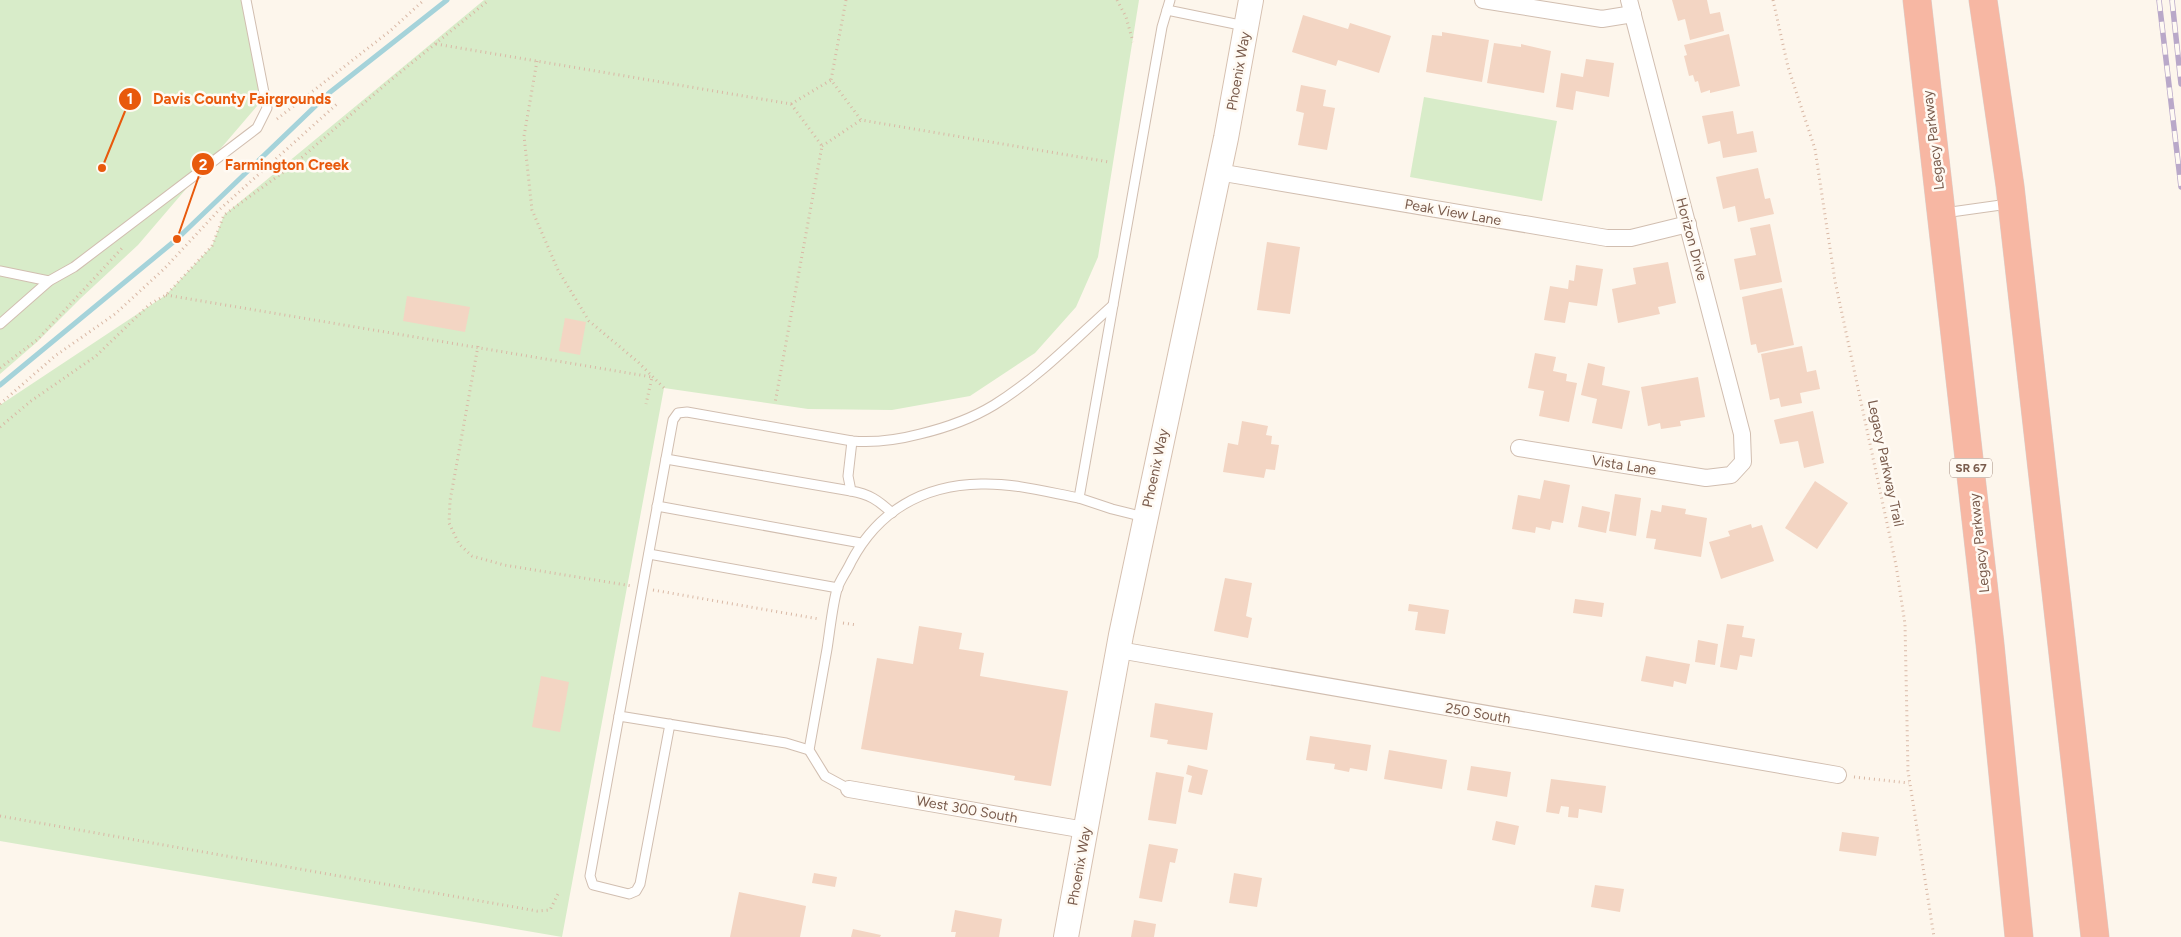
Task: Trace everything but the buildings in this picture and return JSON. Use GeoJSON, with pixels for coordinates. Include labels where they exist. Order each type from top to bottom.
{"type":"FeatureCollection","features":[{"type":"Feature","properties":{"kind":"highway","name":"Legacy Parkway"},"geometry":{"type":"LineString","coordinates":[[1917,0],[1990,644],[2019,937]]}},
{"type":"Feature","properties":{"kind":"highway"},"geometry":{"type":"LineString","coordinates":[[1983,0],[2011,195],[2095,937]]}},
{"type":"Feature","properties":{"kind":"highway"},"geometry":{"type":"LineString","coordinates":[[2001,0],[2011,195]]}},
{"type":"Feature","properties":{"kind":"street","name":"Phoenix Way"},"geometry":{"type":"LineString","coordinates":[[1066,937],[1118,650],[1218,172],[1251,0]]}},
{"type":"Feature","properties":{"kind":"street"},"geometry":{"type":"LineString","coordinates":[[1483,0],[1602,19],[1631,7]]}},
{"type":"Feature","properties":{"kind":"street","name":"Horizon Drive"},"geometry":{"type":"LineString","coordinates":[[1631,7],[1742,434],[1743,462],[1730,475]]}},
{"type":"Feature","properties":{"kind":"street","name":"Peak View Lane"},"geometry":{"type":"LineString","coordinates":[[1218,172],[1607,238],[1631,238],[1688,224]]}},
{"type":"Feature","properties":{"kind":"street","name":"Vista Lane"},"geometry":{"type":"LineString","coordinates":[[1518,448],[1706,478],[1730,475]]}},
{"type":"Feature","properties":{"kind":"street","name":"250 South"},"geometry":{"type":"LineString","coordinates":[[1118,650],[1838,775]]}},
{"type":"Feature","properties":{"kind":"street","name":"West 300 South"},"geometry":{"type":"LineString","coordinates":[[848,789],[1085,830]]}},
{"type":"Feature","properties":{"kind":"lane"},"geometry":{"type":"LineString","coordinates":[[0,324],[49,281],[74,267],[257,128],[267,108],[246,0]]}},
{"type":"Feature","properties":{"kind":"lane"},"geometry":{"type":"LineString","coordinates":[[1079,498],[1162,27],[1170,0]]}},
{"type":"Feature","properties":{"kind":"lane"},"geometry":{"type":"LineString","coordinates":[[1167,10],[1246,27]]}},
{"type":"Feature","properties":{"kind":"lane"},"geometry":{"type":"LineString","coordinates":[[1942,213],[2011,195]]}},
{"type":"Feature","properties":{"kind":"lane"},"geometry":{"type":"LineString","coordinates":[[0,271],[49,281]]}},
{"type":"Feature","properties":{"kind":"lane"},"geometry":{"type":"LineString","coordinates":[[670,724],[640,884],[636,891],[629,894],[593,885],[590,876],[673,420],[678,413],[687,412],[852,441],[866,442],[908,437],[936,430],[994,405],[1034,376],[1113,305]]}},
{"type":"Feature","properties":{"kind":"lane"},"geometry":{"type":"LineString","coordinates":[[850,491],[848,476],[852,441]]}},
{"type":"Feature","properties":{"kind":"lane"},"geometry":{"type":"LineString","coordinates":[[666,459],[867,494],[878,500],[892,513]]}},
{"type":"Feature","properties":{"kind":"lane"},"geometry":{"type":"LineString","coordinates":[[809,750],[838,588],[861,543],[873,528],[892,513],[913,499],[934,491],[981,484],[1008,485],[1079,498],[1145,517]]}},
{"type":"Feature","properties":{"kind":"lane"},"geometry":{"type":"LineString","coordinates":[[657,506],[861,543]]}},
{"type":"Feature","properties":{"kind":"lane"},"geometry":{"type":"LineString","coordinates":[[649,554],[838,588]]}},
{"type":"Feature","properties":{"kind":"lane"},"geometry":{"type":"LineString","coordinates":[[619,716],[786,743],[809,750],[825,776],[848,789]]}},
{"type":"Feature","properties":{"kind":"path"},"geometry":{"type":"LineString","coordinates":[[0,427],[31,401],[96,356],[150,304],[166,295],[212,246],[224,215],[292,166],[386,84],[489,0]]}},
{"type":"Feature","properties":{"kind":"path"},"geometry":{"type":"LineString","coordinates":[[846,0],[832,80],[861,120]]}},
{"type":"Feature","properties":{"kind":"path"},"geometry":{"type":"LineString","coordinates":[[1117,0],[1126,17],[1133,42]]}},
{"type":"Feature","properties":{"kind":"path","name":"Legacy Parkway Trail"},"geometry":{"type":"LineString","coordinates":[[1773,0],[1788,67],[1815,149],[1835,281],[1896,565],[1904,624],[1910,783],[1934,937]]}},
{"type":"Feature","properties":{"kind":"path"},"geometry":{"type":"LineString","coordinates":[[436,44],[791,104],[832,80]]}},
{"type":"Feature","properties":{"kind":"path"},"geometry":{"type":"LineString","coordinates":[[537,61],[524,136],[532,210],[558,270],[589,321],[638,362],[664,388]]}},
{"type":"Feature","properties":{"kind":"path"},"geometry":{"type":"LineString","coordinates":[[0,404],[55,356],[115,314],[164,269],[220,210],[337,104]]}},
{"type":"Feature","properties":{"kind":"path"},"geometry":{"type":"LineString","coordinates":[[791,104],[822,146]]}},
{"type":"Feature","properties":{"kind":"path"},"geometry":{"type":"LineString","coordinates":[[775,403],[822,146],[861,120],[1109,162]]}},
{"type":"Feature","properties":{"kind":"path"},"geometry":{"type":"LineString","coordinates":[[166,295],[478,346],[652,377]]}},
{"type":"Feature","properties":{"kind":"path"},"geometry":{"type":"LineString","coordinates":[[478,346],[450,501],[449,523],[459,544],[472,556],[504,565],[857,625]]}},
{"type":"Feature","properties":{"kind":"path"},"geometry":{"type":"LineString","coordinates":[[646,404],[652,377]]}},
{"type":"Feature","properties":{"kind":"path"},"geometry":{"type":"LineString","coordinates":[[1838,775],[1910,783]]}},
{"type":"Feature","properties":{"kind":"path"},"geometry":{"type":"LineString","coordinates":[[0,816],[537,910],[550,910],[558,894]]}},
{"type":"Feature","properties":{"kind":"green space"},"geometry":{"type":"Polygon","coordinates":[[[0,0],[250,0],[269,92],[138,245],[37,342],[0,374],[0,0]]]}},
{"type":"Feature","properties":{"kind":"green space"},"geometry":{"type":"Polygon","coordinates":[[[484,0],[1139,0],[1098,257],[1076,307],[1035,353],[970,396],[892,410],[808,409],[664,388],[562,937],[0,841],[0,405],[166,295],[212,246],[224,215],[484,0]]]}},
{"type":"Feature","properties":{"kind":"green space"},"geometry":{"type":"Polygon","coordinates":[[[1424,97],[1557,121],[1542,201],[1410,177],[1424,97]]]}},
{"type":"Feature","properties":{"kind":"waterway"},"geometry":{"type":"LineString","coordinates":[[0,385],[177,239],[329,93],[447,0]]}},
{"type":"Feature","properties":{"kind":"railway"},"geometry":{"type":"LineString","coordinates":[[2159,0],[2181,187]]}},
{"type":"Feature","properties":{"kind":"railway"},"geometry":{"type":"LineString","coordinates":[[2172,0],[2181,84]]}},
{"type":"Feature","properties":{"kind":"place","name":"Davis County Fairgrounds"},"geometry":{"type":"Point","coordinates":[102,168]}},
{"type":"Feature","properties":{"kind":"place","name":"Farmington Creek"},"geometry":{"type":"Point","coordinates":[177,239]}}]}
